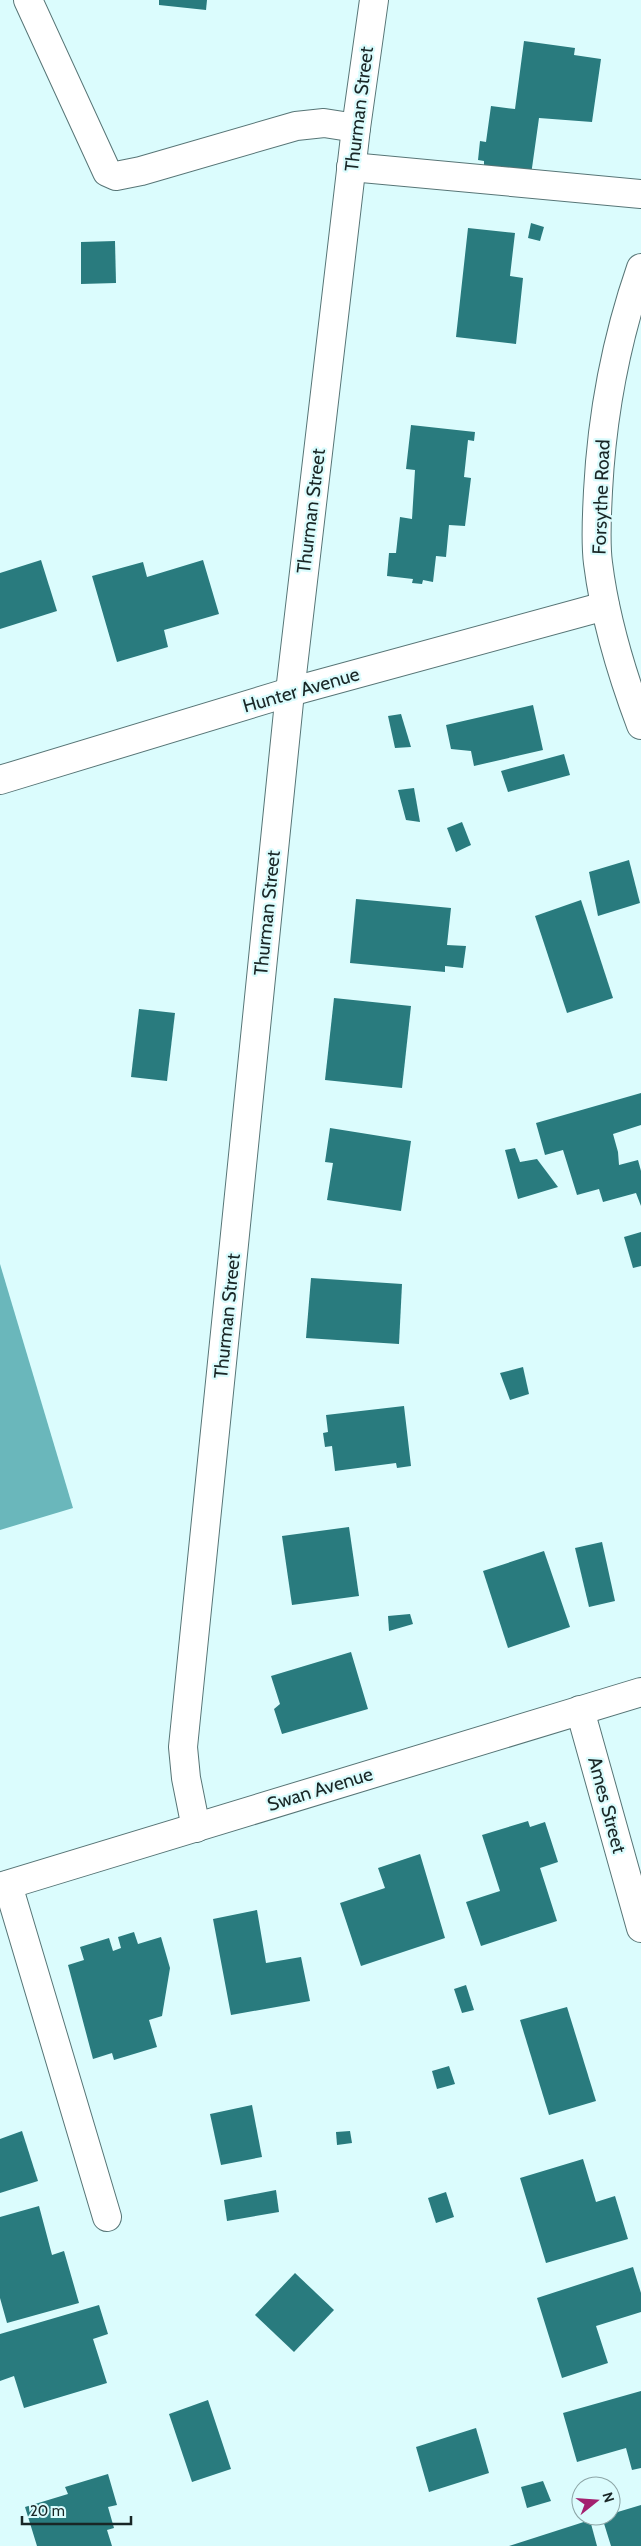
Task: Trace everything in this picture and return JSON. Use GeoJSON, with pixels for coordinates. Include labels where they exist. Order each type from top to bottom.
{"type":"FeatureCollection","features":[{"type":"Feature","properties":{"kind":"street"},"geometry":{"type":"LineString","coordinates":[[28,0],[107,172],[116,176],[141,171],[296,126],[324,123],[356,128]]}},
{"type":"Feature","properties":{"kind":"street","name":"Thurman Street"},"geometry":{"type":"LineString","coordinates":[[196,1828],[186,1778],[183,1748],[290,692],[351,167],[374,0]]}},
{"type":"Feature","properties":{"kind":"street"},"geometry":{"type":"LineString","coordinates":[[351,167],[641,194]]}},
{"type":"Feature","properties":{"kind":"street","name":"Forsythe Road"},"geometry":{"type":"LineString","coordinates":[[641,268],[622,330],[602,436],[597,532],[598,561],[613,643],[641,725]]}},
{"type":"Feature","properties":{"kind":"street","name":"Hunter Avenue"},"geometry":{"type":"LineString","coordinates":[[0,780],[290,692],[605,606]]}},
{"type":"Feature","properties":{"kind":"street","name":"Swan Avenue"},"geometry":{"type":"LineString","coordinates":[[4,1886],[641,1692]]}},
{"type":"Feature","properties":{"kind":"street","name":"Ames Street"},"geometry":{"type":"LineString","coordinates":[[580,1710],[641,1928]]}},
{"type":"Feature","properties":{"kind":"street"},"geometry":{"type":"LineString","coordinates":[[4,1886],[107,2217]]}},
{"type":"Feature","properties":{"kind":"water"},"geometry":{"type":"Polygon","coordinates":[[[0,1264],[73,1508],[0,1530],[0,1264]]]}},
{"type":"Feature","properties":{"kind":"building"},"geometry":{"type":"Polygon","coordinates":[[[159,0],[207,0],[206,10],[159,5],[159,0]]]}},
{"type":"Feature","properties":{"kind":"building"},"geometry":{"type":"Polygon","coordinates":[[[524,41],[575,48],[574,55],[601,59],[592,122],[539,118],[531,175],[484,169],[484,161],[478,160],[480,141],[486,142],[491,106],[515,109],[524,41]]]}},
{"type":"Feature","properties":{"kind":"building"},"geometry":{"type":"Polygon","coordinates":[[[531,223],[544,227],[540,241],[528,238],[531,223]]]}},
{"type":"Feature","properties":{"kind":"building"},"geometry":{"type":"Polygon","coordinates":[[[468,228],[515,233],[510,276],[523,278],[516,344],[456,337],[468,228]]]}},
{"type":"Feature","properties":{"kind":"building"},"geometry":{"type":"Polygon","coordinates":[[[115,241],[116,283],[81,284],[81,242],[115,241]]]}},
{"type":"Feature","properties":{"kind":"building"},"geometry":{"type":"Polygon","coordinates":[[[411,425],[475,432],[474,441],[468,440],[464,477],[471,478],[465,526],[449,525],[446,557],[436,556],[433,582],[423,580],[422,584],[412,583],[413,579],[387,576],[389,553],[396,553],[400,517],[412,519],[415,470],[406,469],[411,425]]]}},
{"type":"Feature","properties":{"kind":"building"},"geometry":{"type":"Polygon","coordinates":[[[41,560],[57,611],[0,629],[0,573],[41,560]]]}},
{"type":"Feature","properties":{"kind":"building"},"geometry":{"type":"Polygon","coordinates":[[[203,560],[219,614],[164,630],[168,647],[117,662],[92,576],[143,562],[147,577],[203,560]]]}},
{"type":"Feature","properties":{"kind":"building"},"geometry":{"type":"Polygon","coordinates":[[[533,705],[543,750],[474,766],[471,751],[451,749],[446,725],[533,705]]]}},
{"type":"Feature","properties":{"kind":"building"},"geometry":{"type":"Polygon","coordinates":[[[401,714],[411,747],[395,748],[388,716],[401,714]]]}},
{"type":"Feature","properties":{"kind":"building"},"geometry":{"type":"Polygon","coordinates":[[[564,754],[570,775],[508,792],[501,771],[564,754]]]}},
{"type":"Feature","properties":{"kind":"building"},"geometry":{"type":"Polygon","coordinates":[[[414,788],[420,822],[406,820],[398,790],[414,788]]]}},
{"type":"Feature","properties":{"kind":"building"},"geometry":{"type":"Polygon","coordinates":[[[462,822],[471,845],[456,852],[447,828],[462,822]]]}},
{"type":"Feature","properties":{"kind":"building"},"geometry":{"type":"Polygon","coordinates":[[[629,860],[640,903],[598,916],[589,872],[629,860]]]}},
{"type":"Feature","properties":{"kind":"building"},"geometry":{"type":"Polygon","coordinates":[[[356,899],[451,908],[447,945],[466,946],[463,968],[445,966],[445,972],[350,963],[356,899]]]}},
{"type":"Feature","properties":{"kind":"building"},"geometry":{"type":"Polygon","coordinates":[[[581,900],[613,998],[567,1013],[535,916],[581,900]]]}},
{"type":"Feature","properties":{"kind":"building"},"geometry":{"type":"Polygon","coordinates":[[[334,998],[411,1006],[402,1088],[325,1080],[334,998]]]}},
{"type":"Feature","properties":{"kind":"building"},"geometry":{"type":"Polygon","coordinates":[[[139,1009],[175,1013],[167,1081],[131,1077],[139,1009]]]}},
{"type":"Feature","properties":{"kind":"building"},"geometry":{"type":"Polygon","coordinates":[[[641,1093],[641,1125],[613,1134],[619,1165],[638,1160],[641,1171],[641,1206],[636,1193],[603,1202],[599,1189],[577,1195],[563,1150],[545,1155],[536,1123],[641,1093]]]}},
{"type":"Feature","properties":{"kind":"building"},"geometry":{"type":"Polygon","coordinates":[[[330,1128],[411,1141],[401,1211],[327,1200],[333,1163],[325,1162],[330,1128]]]}},
{"type":"Feature","properties":{"kind":"building"},"geometry":{"type":"Polygon","coordinates":[[[515,1148],[520,1162],[537,1159],[558,1187],[518,1199],[505,1150],[515,1148]]]}},
{"type":"Feature","properties":{"kind":"building"},"geometry":{"type":"Polygon","coordinates":[[[641,1232],[641,1266],[633,1268],[624,1237],[641,1232]]]}},
{"type":"Feature","properties":{"kind":"building"},"geometry":{"type":"Polygon","coordinates":[[[311,1278],[402,1284],[399,1344],[306,1338],[311,1278]]]}},
{"type":"Feature","properties":{"kind":"building"},"geometry":{"type":"Polygon","coordinates":[[[523,1367],[529,1394],[510,1400],[500,1373],[523,1367]]]}},
{"type":"Feature","properties":{"kind":"building"},"geometry":{"type":"Polygon","coordinates":[[[404,1406],[411,1466],[397,1468],[396,1463],[335,1471],[332,1446],[325,1447],[323,1433],[328,1432],[326,1415],[404,1406]]]}},
{"type":"Feature","properties":{"kind":"building"},"geometry":{"type":"Polygon","coordinates":[[[349,1527],[359,1596],[292,1605],[282,1536],[349,1527]]]}},
{"type":"Feature","properties":{"kind":"building"},"geometry":{"type":"Polygon","coordinates":[[[602,1542],[615,1601],[589,1607],[575,1548],[602,1542]]]}},
{"type":"Feature","properties":{"kind":"building"},"geometry":{"type":"Polygon","coordinates":[[[544,1551],[570,1627],[508,1648],[483,1571],[544,1551]]]}},
{"type":"Feature","properties":{"kind":"building"},"geometry":{"type":"Polygon","coordinates":[[[410,1614],[413,1624],[389,1631],[388,1616],[410,1614]]]}},
{"type":"Feature","properties":{"kind":"building"},"geometry":{"type":"Polygon","coordinates":[[[351,1652],[368,1709],[282,1734],[274,1709],[280,1704],[271,1676],[351,1652]]]}},
{"type":"Feature","properties":{"kind":"building"},"geometry":{"type":"Polygon","coordinates":[[[528,1821],[530,1827],[545,1822],[558,1862],[540,1868],[557,1921],[481,1946],[466,1902],[500,1891],[482,1835],[528,1821]]]}},
{"type":"Feature","properties":{"kind":"building"},"geometry":{"type":"Polygon","coordinates":[[[420,1854],[445,1938],[361,1966],[340,1903],[385,1888],[378,1868],[420,1854]]]}},
{"type":"Feature","properties":{"kind":"building"},"geometry":{"type":"Polygon","coordinates":[[[257,1910],[266,1963],[301,1957],[310,2001],[231,2015],[213,1919],[257,1910]]]}},
{"type":"Feature","properties":{"kind":"building"},"geometry":{"type":"Polygon","coordinates":[[[134,1932],[138,1944],[161,1937],[170,1968],[162,2016],[149,2020],[157,2047],[114,2060],[112,2053],[93,2059],[68,1965],[84,1960],[80,1947],[109,1938],[113,1951],[121,1948],[118,1937],[134,1932]]]}},
{"type":"Feature","properties":{"kind":"building"},"geometry":{"type":"Polygon","coordinates":[[[466,1985],[474,2010],[462,2013],[454,1989],[466,1985]]]}},
{"type":"Feature","properties":{"kind":"building"},"geometry":{"type":"Polygon","coordinates":[[[567,2007],[596,2101],[549,2115],[520,2020],[567,2007]]]}},
{"type":"Feature","properties":{"kind":"building"},"geometry":{"type":"Polygon","coordinates":[[[449,2066],[455,2084],[437,2089],[432,2071],[449,2066]]]}},
{"type":"Feature","properties":{"kind":"building"},"geometry":{"type":"Polygon","coordinates":[[[252,2105],[262,2157],[221,2165],[210,2114],[252,2105]]]}},
{"type":"Feature","properties":{"kind":"building"},"geometry":{"type":"Polygon","coordinates":[[[22,2131],[38,2181],[0,2193],[0,2139],[22,2131]]]}},
{"type":"Feature","properties":{"kind":"building"},"geometry":{"type":"Polygon","coordinates":[[[350,2131],[352,2143],[337,2145],[336,2132],[350,2131]]]}},
{"type":"Feature","properties":{"kind":"building"},"geometry":{"type":"Polygon","coordinates":[[[583,2159],[596,2202],[615,2196],[628,2239],[546,2263],[520,2178],[583,2159]]]}},
{"type":"Feature","properties":{"kind":"building"},"geometry":{"type":"Polygon","coordinates":[[[276,2190],[279,2212],[227,2221],[224,2200],[276,2190]]]}},
{"type":"Feature","properties":{"kind":"building"},"geometry":{"type":"Polygon","coordinates":[[[446,2192],[454,2217],[436,2223],[428,2198],[446,2192]]]}},
{"type":"Feature","properties":{"kind":"building"},"geometry":{"type":"Polygon","coordinates":[[[39,2206],[52,2255],[64,2251],[79,2303],[7,2323],[0,2298],[0,2217],[39,2206]]]}},
{"type":"Feature","properties":{"kind":"building"},"geometry":{"type":"Polygon","coordinates":[[[633,2267],[641,2293],[641,2312],[596,2326],[608,2363],[562,2378],[537,2298],[633,2267]]]}},
{"type":"Feature","properties":{"kind":"building"},"geometry":{"type":"Polygon","coordinates":[[[295,2273],[334,2310],[294,2352],[255,2315],[295,2273]]]}},
{"type":"Feature","properties":{"kind":"building"},"geometry":{"type":"Polygon","coordinates":[[[99,2305],[108,2334],[93,2339],[107,2383],[24,2408],[14,2376],[0,2381],[0,2334],[99,2305]]]}},
{"type":"Feature","properties":{"kind":"building"},"geometry":{"type":"Polygon","coordinates":[[[641,2391],[641,2468],[632,2470],[626,2448],[577,2462],[563,2413],[641,2391]]]}},
{"type":"Feature","properties":{"kind":"building"},"geometry":{"type":"Polygon","coordinates":[[[208,2400],[231,2469],[192,2482],[169,2414],[208,2400]]]}},
{"type":"Feature","properties":{"kind":"building"},"geometry":{"type":"Polygon","coordinates":[[[476,2428],[489,2473],[429,2492],[416,2447],[476,2428]]]}},
{"type":"Feature","properties":{"kind":"building"},"geometry":{"type":"Polygon","coordinates":[[[108,2474],[117,2505],[108,2507],[114,2528],[107,2530],[112,2546],[37,2546],[25,2507],[68,2494],[65,2487],[108,2474]]]}},
{"type":"Feature","properties":{"kind":"building"},"geometry":{"type":"Polygon","coordinates":[[[543,2481],[551,2501],[527,2508],[521,2487],[543,2481]]]}},
{"type":"Feature","properties":{"kind":"building"},"geometry":{"type":"Polygon","coordinates":[[[641,2505],[641,2546],[611,2546],[605,2526],[621,2526],[621,2511],[641,2505]]]}},
{"type":"Feature","properties":{"kind":"building"},"geometry":{"type":"Polygon","coordinates":[[[571,2526],[592,2526],[597,2546],[509,2546],[571,2526]]]}}]}
